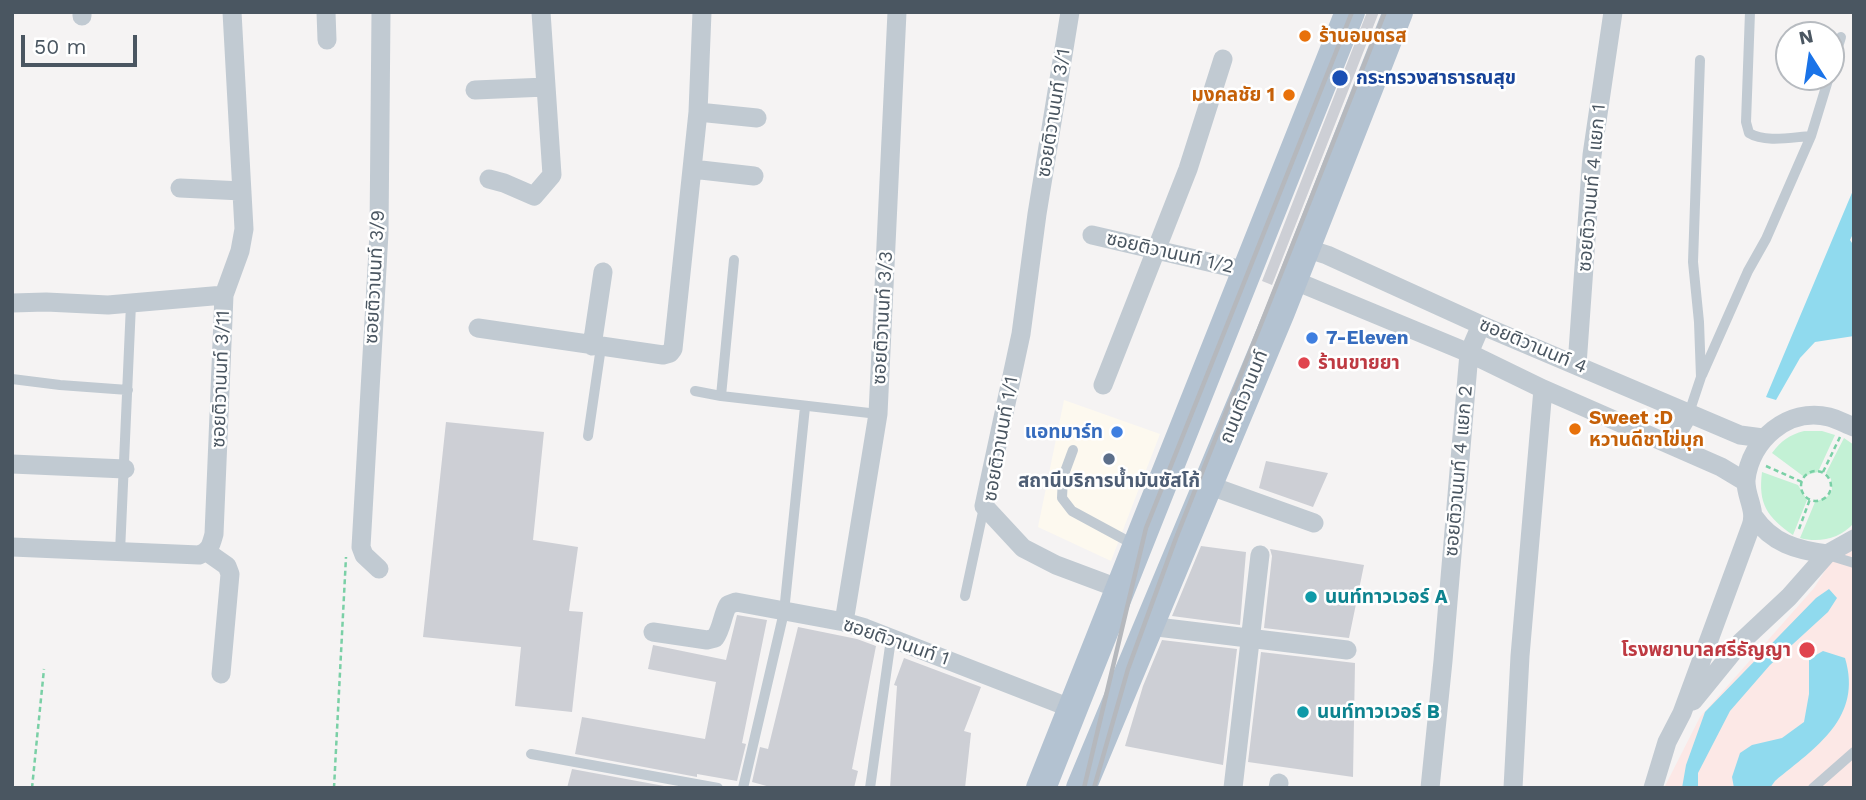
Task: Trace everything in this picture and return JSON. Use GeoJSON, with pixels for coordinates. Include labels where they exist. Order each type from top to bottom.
{"type":"FeatureCollection","features":[{"type":"Feature","properties":{"kind":"main road"},"geometry":{"type":"LineString","coordinates":[[1041,788],[1350,12]]}},
{"type":"Feature","properties":{"kind":"main road","name":"ถนนติวานนท์"},"geometry":{"type":"LineString","coordinates":[[1083,785],[1293,280],[1398,12]]}},
{"type":"Feature","properties":{"kind":"main road"},"geometry":{"type":"LineString","coordinates":[[1263,232],[1305,248]]}},
{"type":"Feature","properties":{"kind":"main road"},"geometry":{"type":"LineString","coordinates":[[1048,788],[1069,720]]}},
{"type":"Feature","properties":{"kind":"street","name":"ซอยติวานนท์ 3/11"},"geometry":{"type":"LineString","coordinates":[[207,552],[214,534],[224,295],[244,239],[232,12]]}},
{"type":"Feature","properties":{"kind":"street"},"geometry":{"type":"LineString","coordinates":[[326,12],[327,40]]}},
{"type":"Feature","properties":{"kind":"street","name":"ซอยติวานนท์ 3/9"},"geometry":{"type":"LineString","coordinates":[[361,541],[379,233],[381,12]]}},
{"type":"Feature","properties":{"kind":"street"},"geometry":{"type":"LineString","coordinates":[[489,179],[534,196],[552,176],[541,12]]}},
{"type":"Feature","properties":{"kind":"street"},"geometry":{"type":"LineString","coordinates":[[478,328],[663,355],[673,349],[698,112],[702,12]]}},
{"type":"Feature","properties":{"kind":"street","name":"ซอยติวานนท์ 3/3"},"geometry":{"type":"LineString","coordinates":[[844,622],[878,414],[897,12]]}},
{"type":"Feature","properties":{"kind":"street","name":"ซอยติวานนท์ 3/1"},"geometry":{"type":"LineString","coordinates":[[1037,214],[1070,12]]}},
{"type":"Feature","properties":{"kind":"street","name":"ซอยติวานนท์ 4 แยก 1"},"geometry":{"type":"LineString","coordinates":[[1577,365],[1592,155],[1613,12]]}},
{"type":"Feature","properties":{"kind":"street"},"geometry":{"type":"LineString","coordinates":[[1103,385],[1188,169],[1223,59]]}},
{"type":"Feature","properties":{"kind":"street"},"geometry":{"type":"LineString","coordinates":[[475,90],[546,88]]}},
{"type":"Feature","properties":{"kind":"street"},"geometry":{"type":"LineString","coordinates":[[698,112],[757,118]]}},
{"type":"Feature","properties":{"kind":"street"},"geometry":{"type":"LineString","coordinates":[[692,169],[754,176]]}},
{"type":"Feature","properties":{"kind":"street"},"geometry":{"type":"LineString","coordinates":[[180,188],[242,191]]}},
{"type":"Feature","properties":{"kind":"street","name":"ซอยติวานนท์ 1/1"},"geometry":{"type":"LineString","coordinates":[[1037,214],[1021,334],[985,506],[1023,548],[1056,565],[1120,589]]}},
{"type":"Feature","properties":{"kind":"street","name":"ซอยติวานนท์ 1/2"},"geometry":{"type":"LineString","coordinates":[[1092,235],[1247,271]]}},
{"type":"Feature","properties":{"kind":"street","name":"ซอยติวานนท์ 4"},"geometry":{"type":"LineString","coordinates":[[1305,248],[1327,255],[1481,325],[1740,435],[1763,438]]}},
{"type":"Feature","properties":{"kind":"street"},"geometry":{"type":"LineString","coordinates":[[597,346],[603,272]]}},
{"type":"Feature","properties":{"kind":"street","name":"ซอยติวานนท์ 4"},"geometry":{"type":"LineString","coordinates":[[1293,280],[1469,353],[1543,389],[1721,467],[1746,482]]}},
{"type":"Feature","properties":{"kind":"street"},"geometry":{"type":"LineString","coordinates":[[12,303],[131,304],[224,295]]}},
{"type":"Feature","properties":{"kind":"street","name":"ซอยติวานนท์ 4 แยก 2"},"geometry":{"type":"LineString","coordinates":[[1430,788],[1469,353],[1481,325]]}},
{"type":"Feature","properties":{"kind":"street"},"geometry":{"type":"LineString","coordinates":[[1513,788],[1520,656],[1543,389]]}},
{"type":"Feature","properties":{"kind":"street"},"geometry":{"type":"LineString","coordinates":[[1671,444],[1689,413]]}},
{"type":"Feature","properties":{"kind":"street"},"geometry":{"type":"LineString","coordinates":[[1827,554],[1793,548],[1779,542],[1761,527],[1754,517],[1746,482],[1751,458],[1763,438],[1782,423],[1805,416],[1829,416],[1850,426]]}},
{"type":"Feature","properties":{"kind":"street"},"geometry":{"type":"LineString","coordinates":[[12,464],[125,469]]}},
{"type":"Feature","properties":{"kind":"street"},"geometry":{"type":"LineString","coordinates":[[1208,485],[1314,523]]}},
{"type":"Feature","properties":{"kind":"street"},"geometry":{"type":"LineString","coordinates":[[1653,788],[1754,517]]}},
{"type":"Feature","properties":{"kind":"street"},"geometry":{"type":"LineString","coordinates":[[1682,713],[1741,642],[1789,597],[1827,554],[1854,539]]}},
{"type":"Feature","properties":{"kind":"street"},"geometry":{"type":"LineString","coordinates":[[361,541],[364,555],[379,569]]}},
{"type":"Feature","properties":{"kind":"street"},"geometry":{"type":"LineString","coordinates":[[12,547],[199,555],[207,552],[227,566],[230,574],[221,674]]}},
{"type":"Feature","properties":{"kind":"street"},"geometry":{"type":"LineString","coordinates":[[1233,788],[1260,555]]}},
{"type":"Feature","properties":{"kind":"street","name":"ซอยติวานนท์ 1"},"geometry":{"type":"LineString","coordinates":[[653,632],[715,639],[721,629],[724,612],[728,605],[736,602],[844,622],[945,658],[1069,720]]}},
{"type":"Feature","properties":{"kind":"street"},"geometry":{"type":"LineString","coordinates":[[1149,626],[1347,650]]}},
{"type":"Feature","properties":{"kind":"lane"},"geometry":{"type":"LineString","coordinates":[[1750,12],[1746,122],[1749,133],[1755,137],[1769,138],[1811,136]]}},
{"type":"Feature","properties":{"kind":"lane"},"geometry":{"type":"LineString","coordinates":[[1700,60],[1693,262],[1701,377]]}},
{"type":"Feature","properties":{"kind":"lane"},"geometry":{"type":"LineString","coordinates":[[1689,413],[1701,377],[1811,136],[1825,91]]}},
{"type":"Feature","properties":{"kind":"lane"},"geometry":{"type":"LineString","coordinates":[[721,396],[734,260]]}},
{"type":"Feature","properties":{"kind":"lane"},"geometry":{"type":"LineString","coordinates":[[120,552],[131,304]]}},
{"type":"Feature","properties":{"kind":"lane"},"geometry":{"type":"LineString","coordinates":[[588,436],[597,346]]}},
{"type":"Feature","properties":{"kind":"lane"},"geometry":{"type":"LineString","coordinates":[[12,379],[128,390]]}},
{"type":"Feature","properties":{"kind":"lane"},"geometry":{"type":"LineString","coordinates":[[695,391],[805,407],[878,414]]}},
{"type":"Feature","properties":{"kind":"lane"},"geometry":{"type":"LineString","coordinates":[[743,788],[784,612],[805,407]]}},
{"type":"Feature","properties":{"kind":"lane"},"geometry":{"type":"LineString","coordinates":[[1073,450],[1063,477],[1062,498],[1072,511],[1137,545]]}},
{"type":"Feature","properties":{"kind":"lane"},"geometry":{"type":"LineString","coordinates":[[965,596],[985,506]]}},
{"type":"Feature","properties":{"kind":"lane"},"geometry":{"type":"LineString","coordinates":[[1827,554],[1854,563]]}},
{"type":"Feature","properties":{"kind":"lane"},"geometry":{"type":"LineString","coordinates":[[870,788],[891,639]]}},
{"type":"Feature","properties":{"kind":"lane"},"geometry":{"type":"LineString","coordinates":[[1813,788],[1854,752]]}},
{"type":"Feature","properties":{"kind":"lane"},"geometry":{"type":"LineString","coordinates":[[531,754],[718,788]]}},
{"type":"Feature","properties":{"kind":"path"},"geometry":{"type":"LineString","coordinates":[[1823,472],[1850,426]]}},
{"type":"Feature","properties":{"kind":"path"},"geometry":{"type":"LineString","coordinates":[[1751,458],[1802,482]]}},
{"type":"Feature","properties":{"kind":"path"},"geometry":{"type":"LineString","coordinates":[[1823,472],[1831,483],[1830,492],[1819,500],[1810,499],[1802,492],[1802,482],[1808,473],[1823,472]]}},
{"type":"Feature","properties":{"kind":"path"},"geometry":{"type":"LineString","coordinates":[[1793,548],[1810,499]]}},
{"type":"Feature","properties":{"kind":"path"},"geometry":{"type":"LineString","coordinates":[[334,788],[346,544],[361,541]]}},
{"type":"Feature","properties":{"kind":"path"},"geometry":{"type":"LineString","coordinates":[[32,788],[44,669]]}},
{"type":"Feature","properties":{"kind":"shaded area"},"geometry":{"type":"Polygon","coordinates":[[[1064,400],[1160,434],[1111,561],[1038,527],[1064,400]]]}},
{"type":"Feature","properties":{"kind":"shaded area","name":"โรงพยาบาลศรีธัญญา"},"geometry":{"type":"Polygon","coordinates":[[[1854,525],[1854,788],[1664,788],[1700,717],[1814,588],[1854,525]]]}},
{"type":"Feature","properties":{"kind":"green space"},"geometry":{"type":"Polygon","coordinates":[[[1804,431],[1822,431],[1835,435],[1818,472],[1803,476],[1772,453],[1786,439],[1804,431]]]}},
{"type":"Feature","properties":{"kind":"green space"},"geometry":{"type":"Polygon","coordinates":[[[1844,438],[1854,445],[1854,523],[1842,533],[1829,538],[1800,538],[1815,502],[1827,497],[1832,491],[1831,479],[1826,473],[1844,438]]]}},
{"type":"Feature","properties":{"kind":"green space"},"geometry":{"type":"Polygon","coordinates":[[[1762,472],[1798,485],[1807,500],[1793,535],[1766,509],[1762,493],[1762,472]]]}},
{"type":"Feature","properties":{"kind":"water"},"geometry":{"type":"Polygon","coordinates":[[[1854,188],[1854,232],[1850,240],[1854,246],[1854,336],[1815,342],[1800,358],[1776,400],[1766,397],[1854,188]]]}},
{"type":"Feature","properties":{"kind":"water"},"geometry":{"type":"Polygon","coordinates":[[[1829,589],[1837,598],[1828,612],[1770,665],[1730,711],[1698,773],[1698,788],[1682,788],[1686,765],[1705,712],[1816,598],[1829,589]]]}},
{"type":"Feature","properties":{"kind":"water"},"geometry":{"type":"Polygon","coordinates":[[[1823,651],[1845,658],[1849,679],[1842,714],[1820,743],[1770,788],[1734,788],[1732,777],[1740,753],[1752,745],[1782,738],[1804,722],[1809,694],[1809,659],[1823,651]]]}},
{"type":"Feature","properties":{"kind":"building"},"geometry":{"type":"Polygon","coordinates":[[[1367,12],[1379,12],[1272,285],[1262,281],[1367,12]]]}},
{"type":"Feature","properties":{"kind":"building"},"geometry":{"type":"Polygon","coordinates":[[[446,422],[544,432],[533,540],[578,547],[569,611],[583,612],[572,712],[515,706],[521,647],[423,637],[446,422]]]}},
{"type":"Feature","properties":{"kind":"building"},"geometry":{"type":"Polygon","coordinates":[[[1266,461],[1328,473],[1313,507],[1259,488],[1266,461]]]}},
{"type":"Feature","properties":{"kind":"building"},"geometry":{"type":"Polygon","coordinates":[[[1201,546],[1246,552],[1240,625],[1172,616],[1201,546]]]}},
{"type":"Feature","properties":{"kind":"building","name":"นนท์ทาวเวอร์ A"},"geometry":{"type":"Polygon","coordinates":[[[1270,549],[1364,565],[1349,638],[1264,628],[1272,556],[1270,549]]]}},
{"type":"Feature","properties":{"kind":"building"},"geometry":{"type":"Polygon","coordinates":[[[737,615],[767,620],[737,781],[697,774],[697,777],[575,754],[582,717],[705,739],[716,682],[648,669],[653,645],[726,660],[737,615]]]}},
{"type":"Feature","properties":{"kind":"building"},"geometry":{"type":"Polygon","coordinates":[[[798,627],[857,639],[876,646],[852,769],[858,771],[854,788],[774,788],[752,782],[760,747],[768,749],[798,627]]]}},
{"type":"Feature","properties":{"kind":"building"},"geometry":{"type":"Polygon","coordinates":[[[1162,640],[1237,649],[1223,765],[1125,746],[1143,686],[1162,640]]]}},
{"type":"Feature","properties":{"kind":"building","name":"นนท์ทาวเวอร์ B"},"geometry":{"type":"Polygon","coordinates":[[[1261,652],[1355,663],[1353,777],[1248,762],[1261,652]]]}},
{"type":"Feature","properties":{"kind":"building"},"geometry":{"type":"Polygon","coordinates":[[[904,658],[981,687],[964,731],[971,733],[965,788],[890,788],[897,686],[894,685],[904,658]]]}},
{"type":"Feature","properties":{"kind":"building"},"geometry":{"type":"Polygon","coordinates":[[[572,769],[675,788],[567,788],[572,769]]]}},
{"type":"Feature","properties":{"kind":"railway"},"geometry":{"type":"LineString","coordinates":[[1084,788],[1146,528],[1352,12]]}},
{"type":"Feature","properties":{"kind":"railway"},"geometry":{"type":"LineString","coordinates":[[1094,788],[1128,669],[1176,538],[1385,12]]}},
{"type":"Feature","properties":{"kind":"place","name":"ร้านอมตรส"},"geometry":{"type":"Point","coordinates":[1305,36]}},
{"type":"Feature","properties":{"kind":"place","name":"กระทรวงสาธารณสุข"},"geometry":{"type":"Point","coordinates":[1340,78]}},
{"type":"Feature","properties":{"kind":"place","name":"มงคลชัย 1"},"geometry":{"type":"Point","coordinates":[1289,95]}},
{"type":"Feature","properties":{"kind":"place","name":"7-Eleven"},"geometry":{"type":"Point","coordinates":[1312,338]}},
{"type":"Feature","properties":{"kind":"place","name":"ร้านขายยา"},"geometry":{"type":"Point","coordinates":[1304,363]}},
{"type":"Feature","properties":{"kind":"place","name":"Sweet :D หวานดีชาไข่มุก"},"geometry":{"type":"Point","coordinates":[1575,429]}},
{"type":"Feature","properties":{"kind":"place","name":"แอทมาร์ท"},"geometry":{"type":"Point","coordinates":[1117,432]}},
{"type":"Feature","properties":{"kind":"place","name":"สถานีบริการน้ำมันซัสโก้"},"geometry":{"type":"Point","coordinates":[1109,459]}},
{"type":"Feature","properties":{"kind":"place","name":"นนท์ทาวเวอร์ A"},"geometry":{"type":"Point","coordinates":[1311,597]}},
{"type":"Feature","properties":{"kind":"place","name":"โรงพยาบาลศรีธัญญา"},"geometry":{"type":"Point","coordinates":[1807,650]}},
{"type":"Feature","properties":{"kind":"place","name":"นนท์ทาวเวอร์ B"},"geometry":{"type":"Point","coordinates":[1303,712]}}]}
